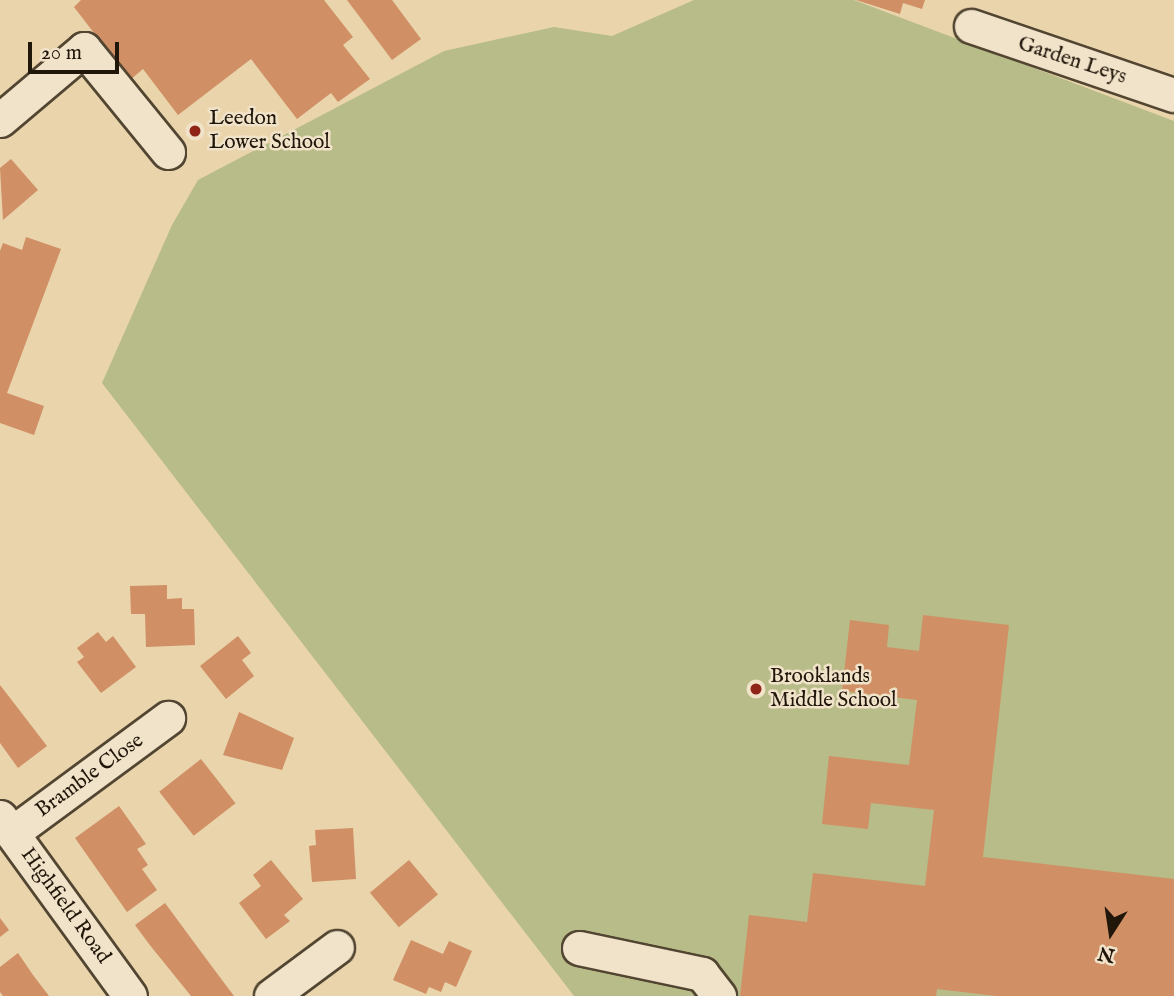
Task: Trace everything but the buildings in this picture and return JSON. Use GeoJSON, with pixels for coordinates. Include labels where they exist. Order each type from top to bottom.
{"type":"FeatureCollection","features":[{"type":"Feature","properties":{"kind":"street","name":"Garden Leys"},"geometry":{"type":"LineString","coordinates":[[971,26],[1174,94]]}},
{"type":"Feature","properties":{"kind":"street"},"geometry":{"type":"LineString","coordinates":[[0,120],[84,49],[168,152]]}},
{"type":"Feature","properties":{"kind":"street","name":"Bramble Close"},"geometry":{"type":"LineString","coordinates":[[6,825],[168,718]]}},
{"type":"Feature","properties":{"kind":"street","name":"Highfield Road"},"geometry":{"type":"LineString","coordinates":[[6,825],[130,996]]}},
{"type":"Feature","properties":{"kind":"street"},"geometry":{"type":"LineString","coordinates":[[271,996],[337,947]]}},
{"type":"Feature","properties":{"kind":"street"},"geometry":{"type":"LineString","coordinates":[[579,948],[702,974],[719,996]]}},
{"type":"Feature","properties":{"kind":"green space","name":"Brooklands Middle School"},"geometry":{"type":"Polygon","coordinates":[[[694,0],[854,0],[1174,121],[1174,996],[574,996],[102,383],[172,225],[198,180],[444,51],[554,27],[612,36],[694,0]]]}},
{"type":"Feature","properties":{"kind":"place","name":"Leedon Lower School"},"geometry":{"type":"Point","coordinates":[195,131]}},
{"type":"Feature","properties":{"kind":"place","name":"Brooklands Middle School"},"geometry":{"type":"Point","coordinates":[756,689]}}]}
